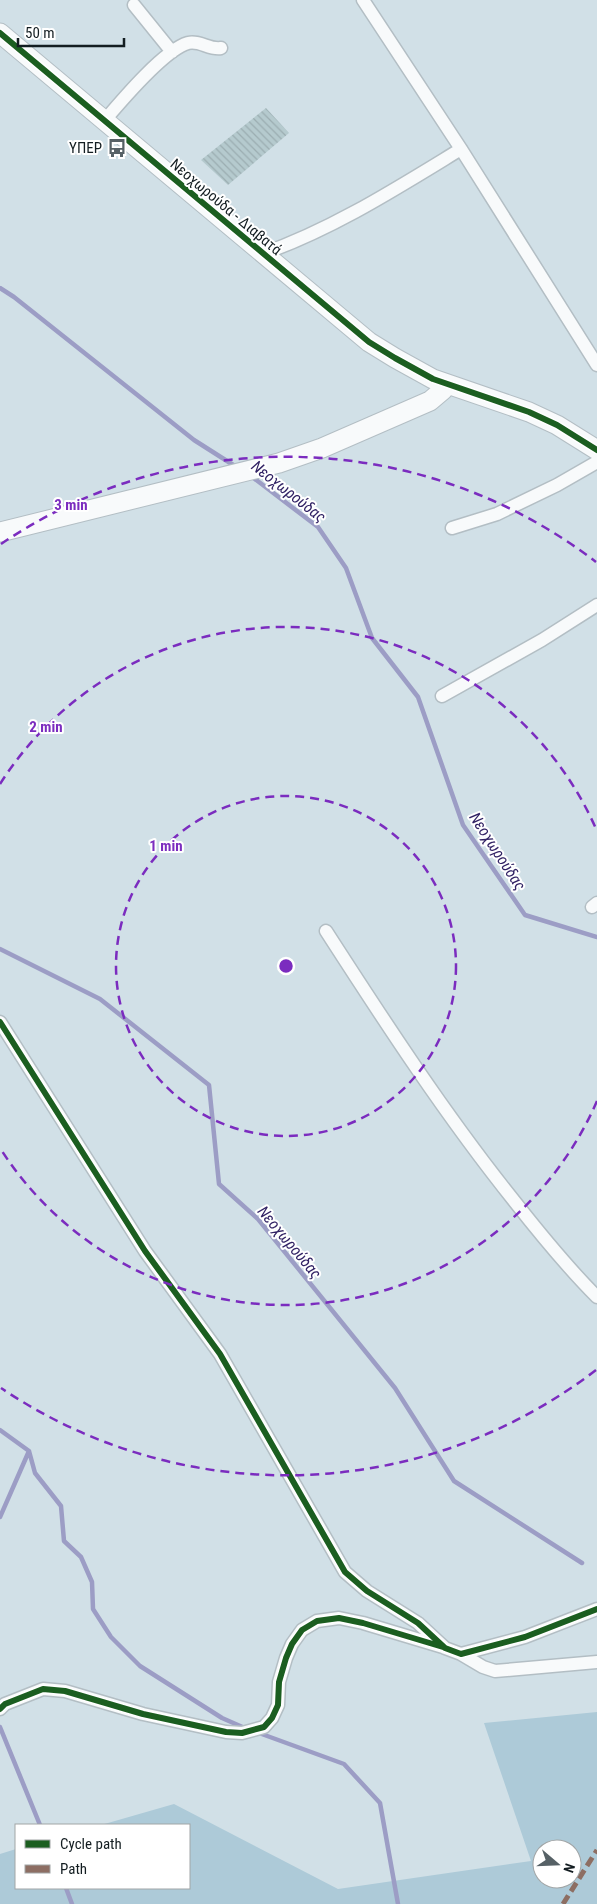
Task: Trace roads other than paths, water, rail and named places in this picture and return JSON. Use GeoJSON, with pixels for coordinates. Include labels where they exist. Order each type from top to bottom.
{"type":"FeatureCollection","features":[{"type":"Feature","properties":{"kind":"street"},"geometry":{"type":"LineString","coordinates":[[363,0],[461,149],[597,365]]}},
{"type":"Feature","properties":{"kind":"street"},"geometry":{"type":"LineString","coordinates":[[134,5],[172,52]]}},
{"type":"Feature","properties":{"kind":"street","name":"Νεοχωρούδα - Διαβατά"},"geometry":{"type":"LineString","coordinates":[[0,33],[369,342],[402,362],[447,384],[529,412],[597,450]]}},
{"type":"Feature","properties":{"kind":"street"},"geometry":{"type":"LineString","coordinates":[[105,120],[140,81],[172,52],[188,43],[194,42],[221,48]]}},
{"type":"Feature","properties":{"kind":"street"},"geometry":{"type":"LineString","coordinates":[[262,254],[281,248],[370,204],[461,149]]}},
{"type":"Feature","properties":{"kind":"street"},"geometry":{"type":"LineString","coordinates":[[0,532],[279,463],[322,448],[430,401],[447,384]]}},
{"type":"Feature","properties":{"kind":"street"},"geometry":{"type":"LineString","coordinates":[[452,528],[497,514],[557,485],[597,462]]}},
{"type":"Feature","properties":{"kind":"street"},"geometry":{"type":"LineString","coordinates":[[442,696],[542,640],[597,605]]}},
{"type":"Feature","properties":{"kind":"street"},"geometry":{"type":"LineString","coordinates":[[326,931],[394,1035],[466,1139],[565,1264],[597,1297]]}},
{"type":"Feature","properties":{"kind":"street"},"geometry":{"type":"LineString","coordinates":[[0,1022],[145,1251],[220,1354],[345,1572],[367,1591],[418,1623],[445,1648]]}},
{"type":"Feature","properties":{"kind":"street"},"geometry":{"type":"LineString","coordinates":[[461,1654],[525,1637],[597,1609]]}},
{"type":"Feature","properties":{"kind":"street"},"geometry":{"type":"LineString","coordinates":[[0,1709],[11,1701],[43,1689],[65,1691],[143,1714],[226,1732],[242,1733],[264,1727],[272,1718],[278,1705],[280,1682],[286,1658],[292,1644],[302,1630],[318,1621],[339,1618],[363,1623],[445,1648],[495,1671],[597,1662]]}},
{"type":"Feature","properties":{"kind":"waterway","name":"Νεοχωρούδας"},"geometry":{"type":"LineString","coordinates":[[0,288],[14,297],[194,440],[238,468]]}},
{"type":"Feature","properties":{"kind":"waterway","name":"Νεοχωρούδας"},"geometry":{"type":"LineString","coordinates":[[251,476],[318,527],[346,568],[372,638],[418,697],[463,825],[525,915],[597,937]]}},
{"type":"Feature","properties":{"kind":"waterway","name":"Νεοχωρούδας"},"geometry":{"type":"LineString","coordinates":[[0,949],[100,999],[209,1085],[219,1184],[258,1219],[395,1388],[454,1481],[582,1563]]}},
{"type":"Feature","properties":{"kind":"waterway","name":"Νεοχωρούδας"},"geometry":{"type":"LineString","coordinates":[[0,1430],[29,1451],[0,1517]]}},
{"type":"Feature","properties":{"kind":"waterway"},"geometry":{"type":"LineString","coordinates":[[29,1451],[35,1473],[61,1506],[64,1541],[81,1557],[92,1582],[93,1609],[111,1637],[140,1666],[222,1718],[247,1729]]}},
{"type":"Feature","properties":{"kind":"waterway","name":"Νεοχωρούδας"},"geometry":{"type":"LineString","coordinates":[[0,1727],[40,1824]]}},
{"type":"Feature","properties":{"kind":"waterway"},"geometry":{"type":"LineString","coordinates":[[259,1733],[344,1764],[380,1803],[398,1904]]}},
{"type":"Feature","properties":{"kind":"waterway","name":"Νεοχωρούδας"},"geometry":{"type":"LineString","coordinates":[[66,1889],[72,1904]]}},
{"type":"Feature","properties":{"kind":"place","name":"ΥΠΕΡ"},"geometry":{"type":"Point","coordinates":[117,148]}}]}
